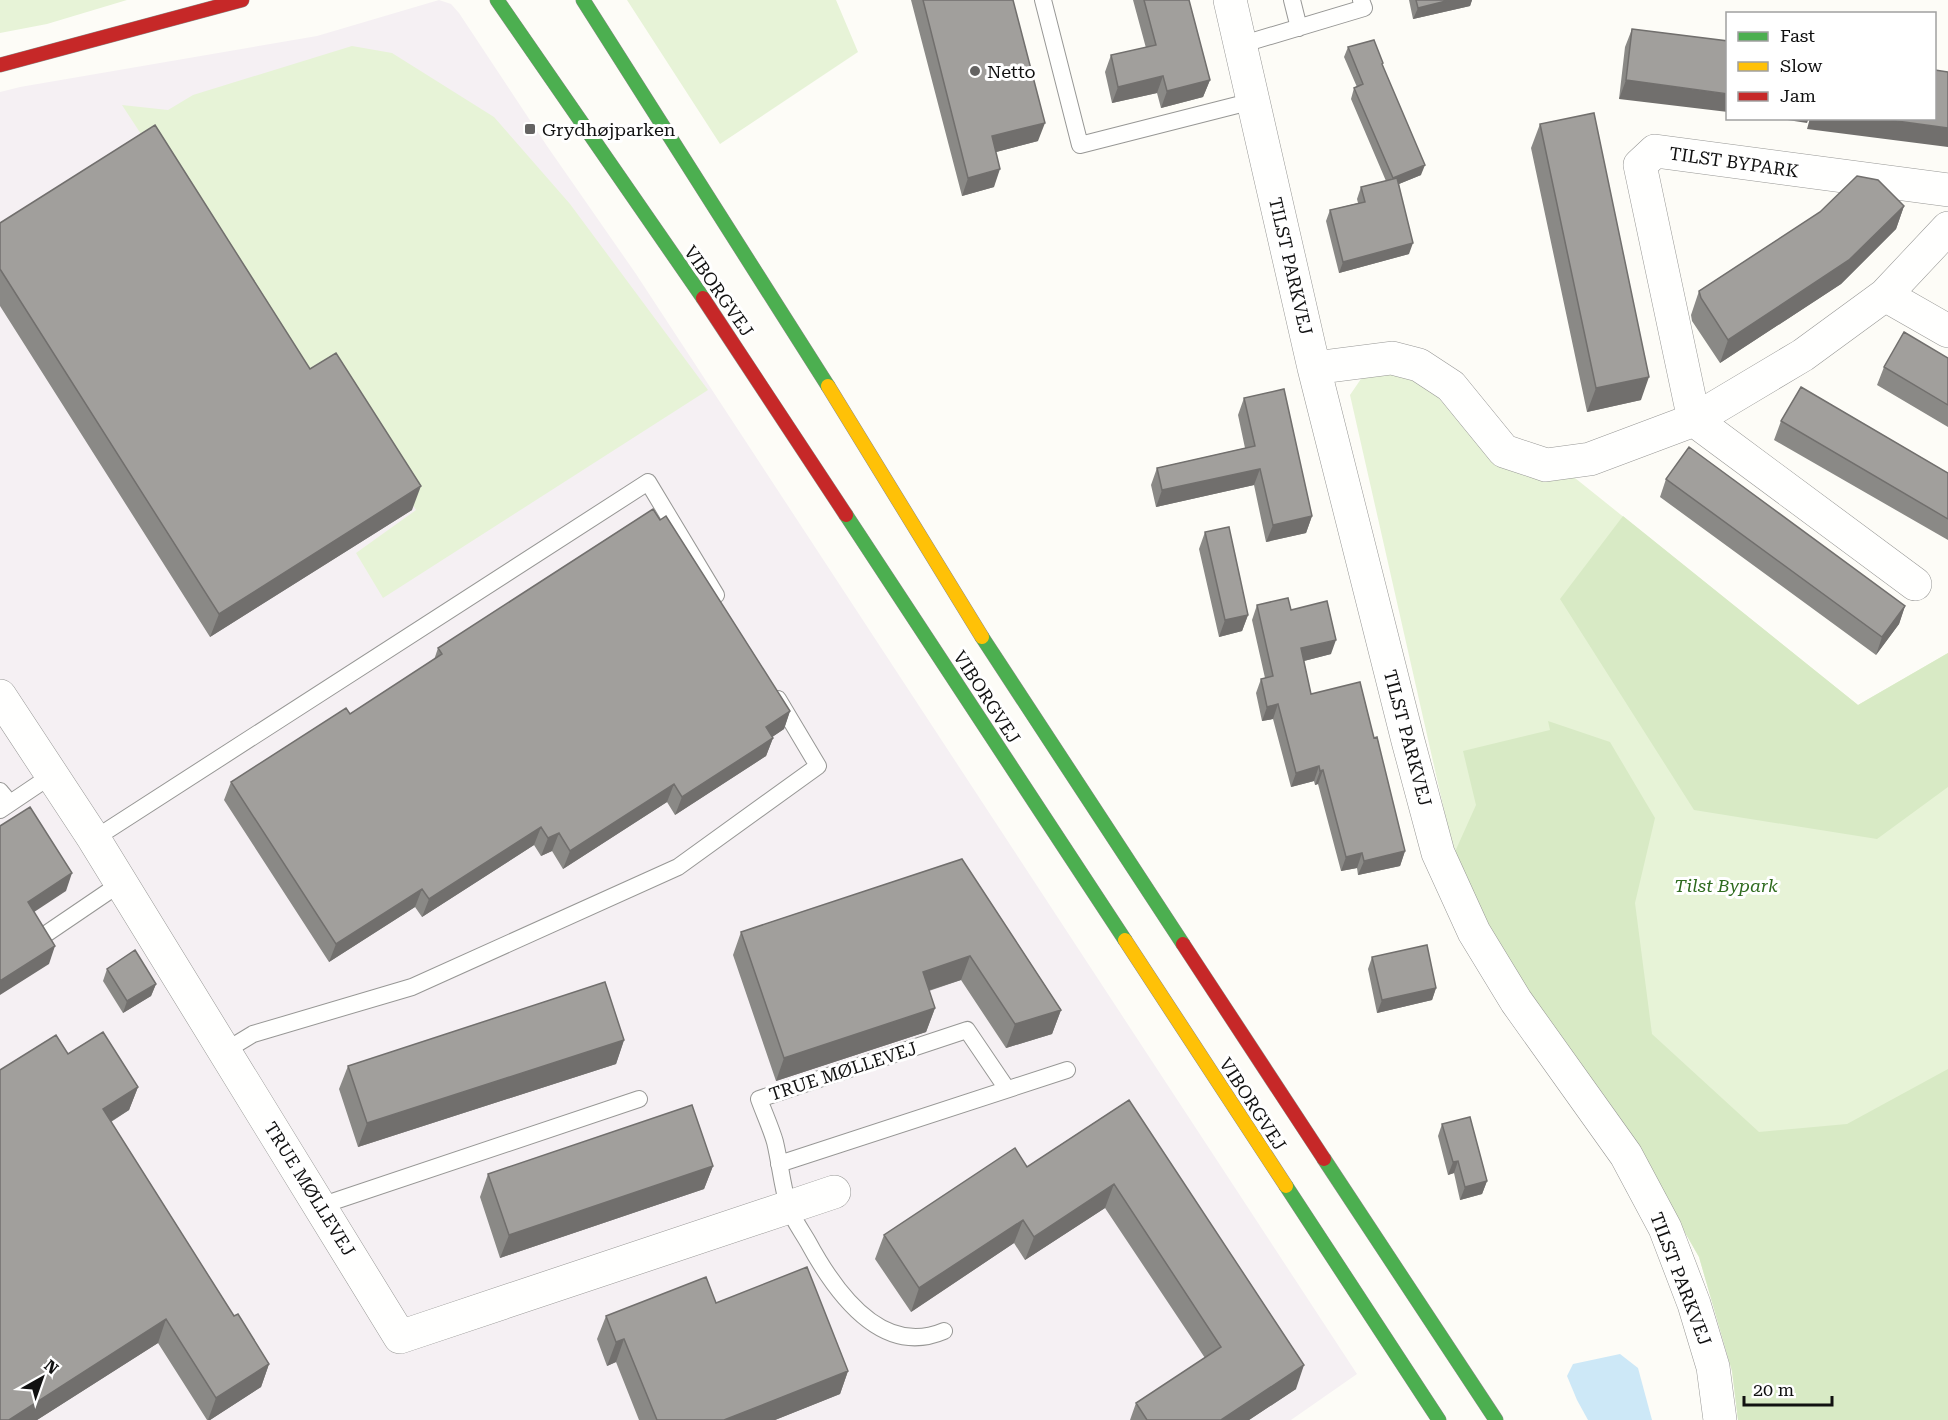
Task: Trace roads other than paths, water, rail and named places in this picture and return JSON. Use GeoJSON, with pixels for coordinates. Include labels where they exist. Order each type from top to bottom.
{"type":"FeatureCollection","features":[{"type":"Feature","properties":{"kind":"main road"},"geometry":{"type":"LineString","coordinates":[[0,65],[242,0]]}},
{"type":"Feature","properties":{"kind":"main road","name":"VIBORGVEJ"},"geometry":{"type":"LineString","coordinates":[[497,0],[731,339],[1439,1420]]}},
{"type":"Feature","properties":{"kind":"main road","name":"VIBORGVEJ"},"geometry":{"type":"LineString","coordinates":[[583,0],[852,423],[1002,669],[1496,1420]]}},
{"type":"Feature","properties":{"kind":"street","name":"TILST PARKVEJ"},"geometry":{"type":"LineString","coordinates":[[1230,0],[1314,368],[1438,853],[1474,932],[1516,1001],[1626,1155],[1665,1228],[1694,1304],[1713,1367],[1720,1420]]}},
{"type":"Feature","properties":{"kind":"street","name":"TILST BYPARK"},"geometry":{"type":"LineString","coordinates":[[1694,420],[1640,165],[1655,152],[1948,190]]}},
{"type":"Feature","properties":{"kind":"street"},"geometry":{"type":"LineString","coordinates":[[1314,368],[1392,358],[1419,365],[1451,386],[1504,451],[1546,465],[1590,459],[1694,420],[1803,356],[1885,295],[1948,228]]}},
{"type":"Feature","properties":{"kind":"street"},"geometry":{"type":"LineString","coordinates":[[1885,295],[1948,331]]}},
{"type":"Feature","properties":{"kind":"street"},"geometry":{"type":"LineString","coordinates":[[1694,420],[1915,584]]}},
{"type":"Feature","properties":{"kind":"street","name":"TRUE MØLLEVEJ"},"geometry":{"type":"LineString","coordinates":[[0,696],[94,839],[400,1336],[834,1192]]}},
{"type":"Feature","properties":{"kind":"lane"},"geometry":{"type":"LineString","coordinates":[[1042,0],[1080,145],[1253,101]]}},
{"type":"Feature","properties":{"kind":"lane"},"geometry":{"type":"LineString","coordinates":[[1292,0],[1299,28]]}},
{"type":"Feature","properties":{"kind":"lane"},"geometry":{"type":"LineString","coordinates":[[1240,45],[1364,8],[1362,0]]}},
{"type":"Feature","properties":{"kind":"lane"},"geometry":{"type":"LineString","coordinates":[[94,839],[648,482],[727,614]]}},
{"type":"Feature","properties":{"kind":"lane"},"geometry":{"type":"LineString","coordinates":[[225,1051],[253,1034],[412,987],[678,867],[818,766],[769,685]]}},
{"type":"Feature","properties":{"kind":"lane"},"geometry":{"type":"LineString","coordinates":[[3,802],[52,775]]}},
{"type":"Feature","properties":{"kind":"lane"},"geometry":{"type":"LineString","coordinates":[[43,936],[121,884]]}},
{"type":"Feature","properties":{"kind":"lane","name":"TRUE MØLLEVEJ"},"geometry":{"type":"LineString","coordinates":[[944,1331],[929,1337],[914,1338],[896,1334],[875,1324],[862,1314],[834,1285],[816,1258],[789,1207],[775,1142],[759,1099],[967,1030],[1007,1089]]}},
{"type":"Feature","properties":{"kind":"lane"},"geometry":{"type":"LineString","coordinates":[[779,1164],[1066,1070]]}},
{"type":"Feature","properties":{"kind":"lane"},"geometry":{"type":"LineString","coordinates":[[320,1206],[639,1099]]}},
{"type":"Feature","properties":{"kind":"water"},"geometry":{"type":"Polygon","coordinates":[[[1620,1354],[1638,1368],[1652,1420],[1588,1420],[1567,1376],[1573,1364],[1620,1354]]]}},
{"type":"Feature","properties":{"kind":"place","name":"Netto"},"geometry":{"type":"Point","coordinates":[975,71]}},
{"type":"Feature","properties":{"kind":"place","name":"Grydhøjparken"},"geometry":{"type":"Point","coordinates":[530,129]}},
{"type":"Feature","properties":{"kind":"park label","name":"Tilst Bypark"},"geometry":{"type":"Point","coordinates":[1726,885]}}]}
